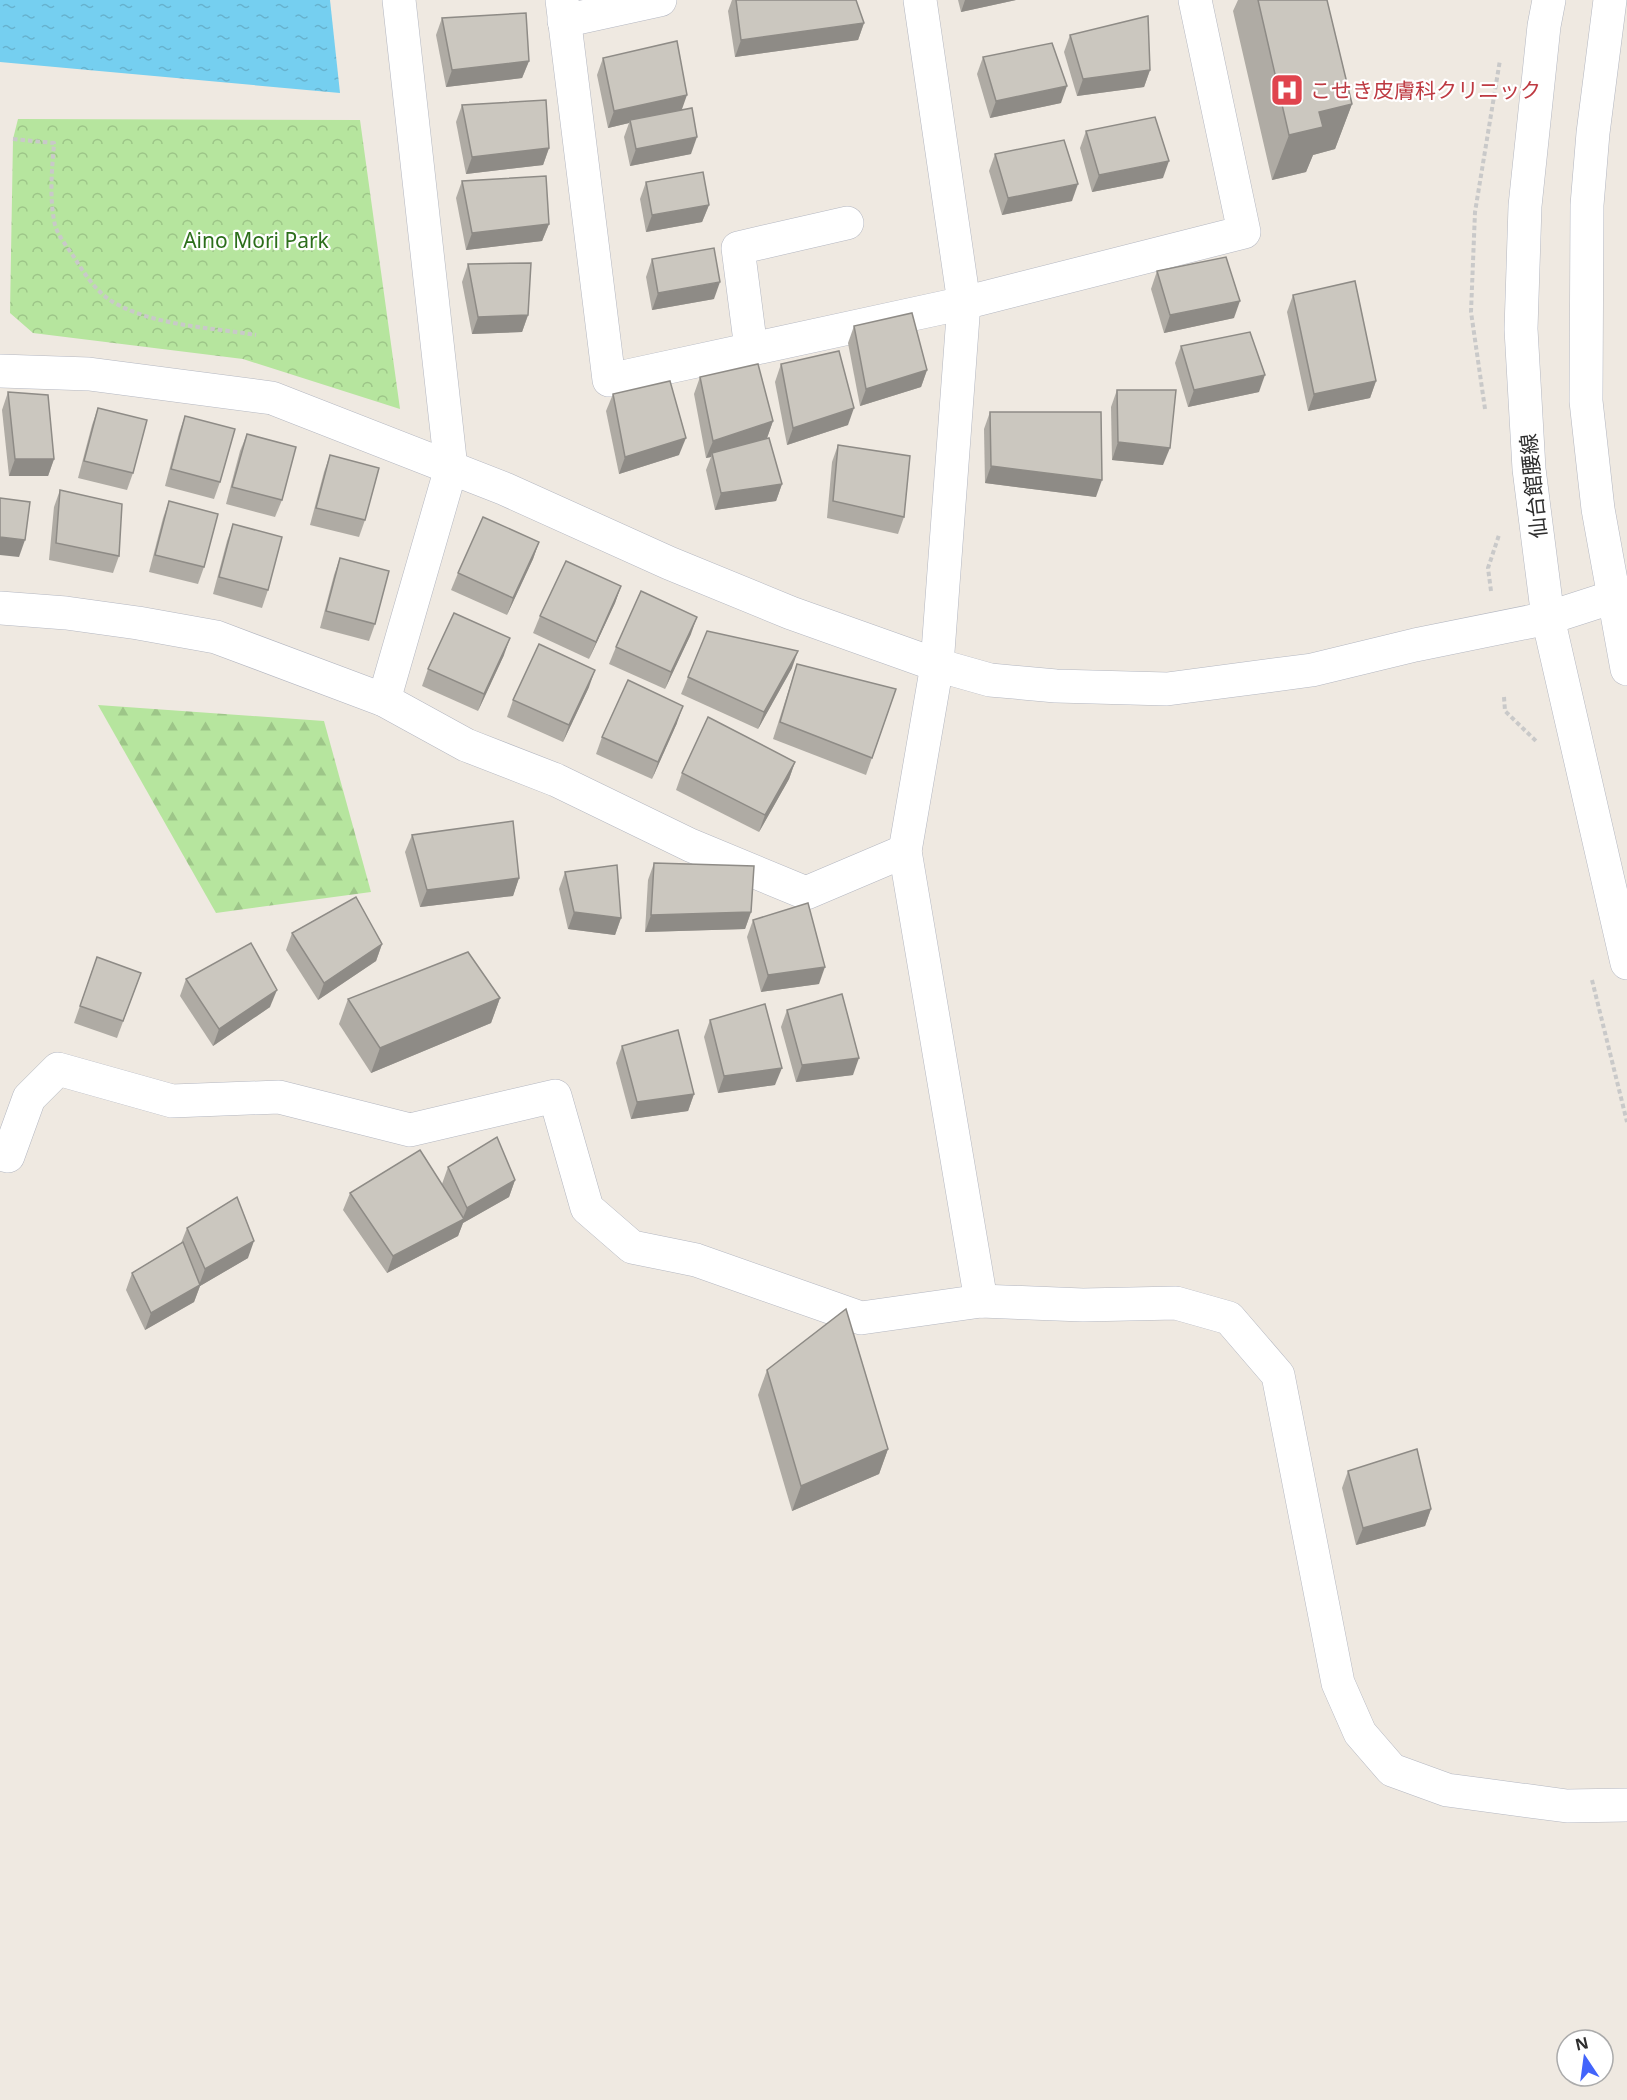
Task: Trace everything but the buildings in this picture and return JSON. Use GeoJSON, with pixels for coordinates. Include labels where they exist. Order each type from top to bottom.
{"type":"FeatureCollection","features":[{"type":"Feature","properties":{"kind":"street"},"geometry":{"type":"LineString","coordinates":[[384,700],[451,468],[399,0]]}},
{"type":"Feature","properties":{"kind":"street"},"geometry":{"type":"LineString","coordinates":[[660,0],[563,10],[609,380],[964,303],[1244,232],[1195,0]]}},
{"type":"Feature","properties":{"kind":"street"},"geometry":{"type":"LineString","coordinates":[[920,0],[964,303],[937,665],[905,850],[981,1301]]}},
{"type":"Feature","properties":{"kind":"street","name":"仙台館腰線"},"geometry":{"type":"LineString","coordinates":[[1549,0],[1544,26],[1525,206],[1521,328],[1529,469],[1548,618],[1627,963]]}},
{"type":"Feature","properties":{"kind":"street"},"geometry":{"type":"LineString","coordinates":[[1610,0],[1593,134],[1587,205],[1586,401],[1598,509],[1620,594],[1627,669]]}},
{"type":"Feature","properties":{"kind":"street"},"geometry":{"type":"LineString","coordinates":[[751,349],[738,248],[847,223]]}},
{"type":"Feature","properties":{"kind":"street"},"geometry":{"type":"LineString","coordinates":[[0,370],[89,374],[272,398],[505,489],[669,563],[791,613],[937,665],[990,680],[1056,686],[1167,689],[1312,670],[1415,645],[1548,618],[1620,594]]}},
{"type":"Feature","properties":{"kind":"street"},"geometry":{"type":"LineString","coordinates":[[0,608],[138,622],[216,637],[384,700],[466,745],[555,780],[690,845],[806,893],[905,850]]}},
{"type":"Feature","properties":{"kind":"street"},"geometry":{"type":"LineString","coordinates":[[0,1154],[8,1156],[29,1098],[58,1069],[171,1101],[279,1096],[410,1130],[555,1096],[587,1208],[632,1247],[696,1260],[861,1318],[981,1301],[1083,1305],[1176,1303],[1229,1318],[1278,1375],[1338,1683],[1360,1733],[1392,1770],[1447,1790],[1567,1806],[1627,1805]]}},
{"type":"Feature","properties":{"kind":"path"},"geometry":{"type":"LineString","coordinates":[[14,139],[54,143],[51,188],[55,228],[96,288],[112,301],[131,310],[167,321],[256,334]]}},
{"type":"Feature","properties":{"kind":"green space","name":"Aino Mori Park"},"geometry":{"type":"Polygon","coordinates":[[[18,119],[360,120],[400,409],[243,359],[33,333],[10,313],[13,139],[18,119]]]}},
{"type":"Feature","properties":{"kind":"green space"},"geometry":{"type":"Polygon","coordinates":[[[98,705],[324,721],[371,892],[216,913],[98,705]]]}},
{"type":"Feature","properties":{"kind":"water"},"geometry":{"type":"Polygon","coordinates":[[[0,0],[330,0],[340,93],[0,62],[0,0]]]}},
{"type":"Feature","properties":{"kind":"place","name":"こせき皮膚科クリニック"},"geometry":{"type":"Point","coordinates":[1287,90]}}]}
